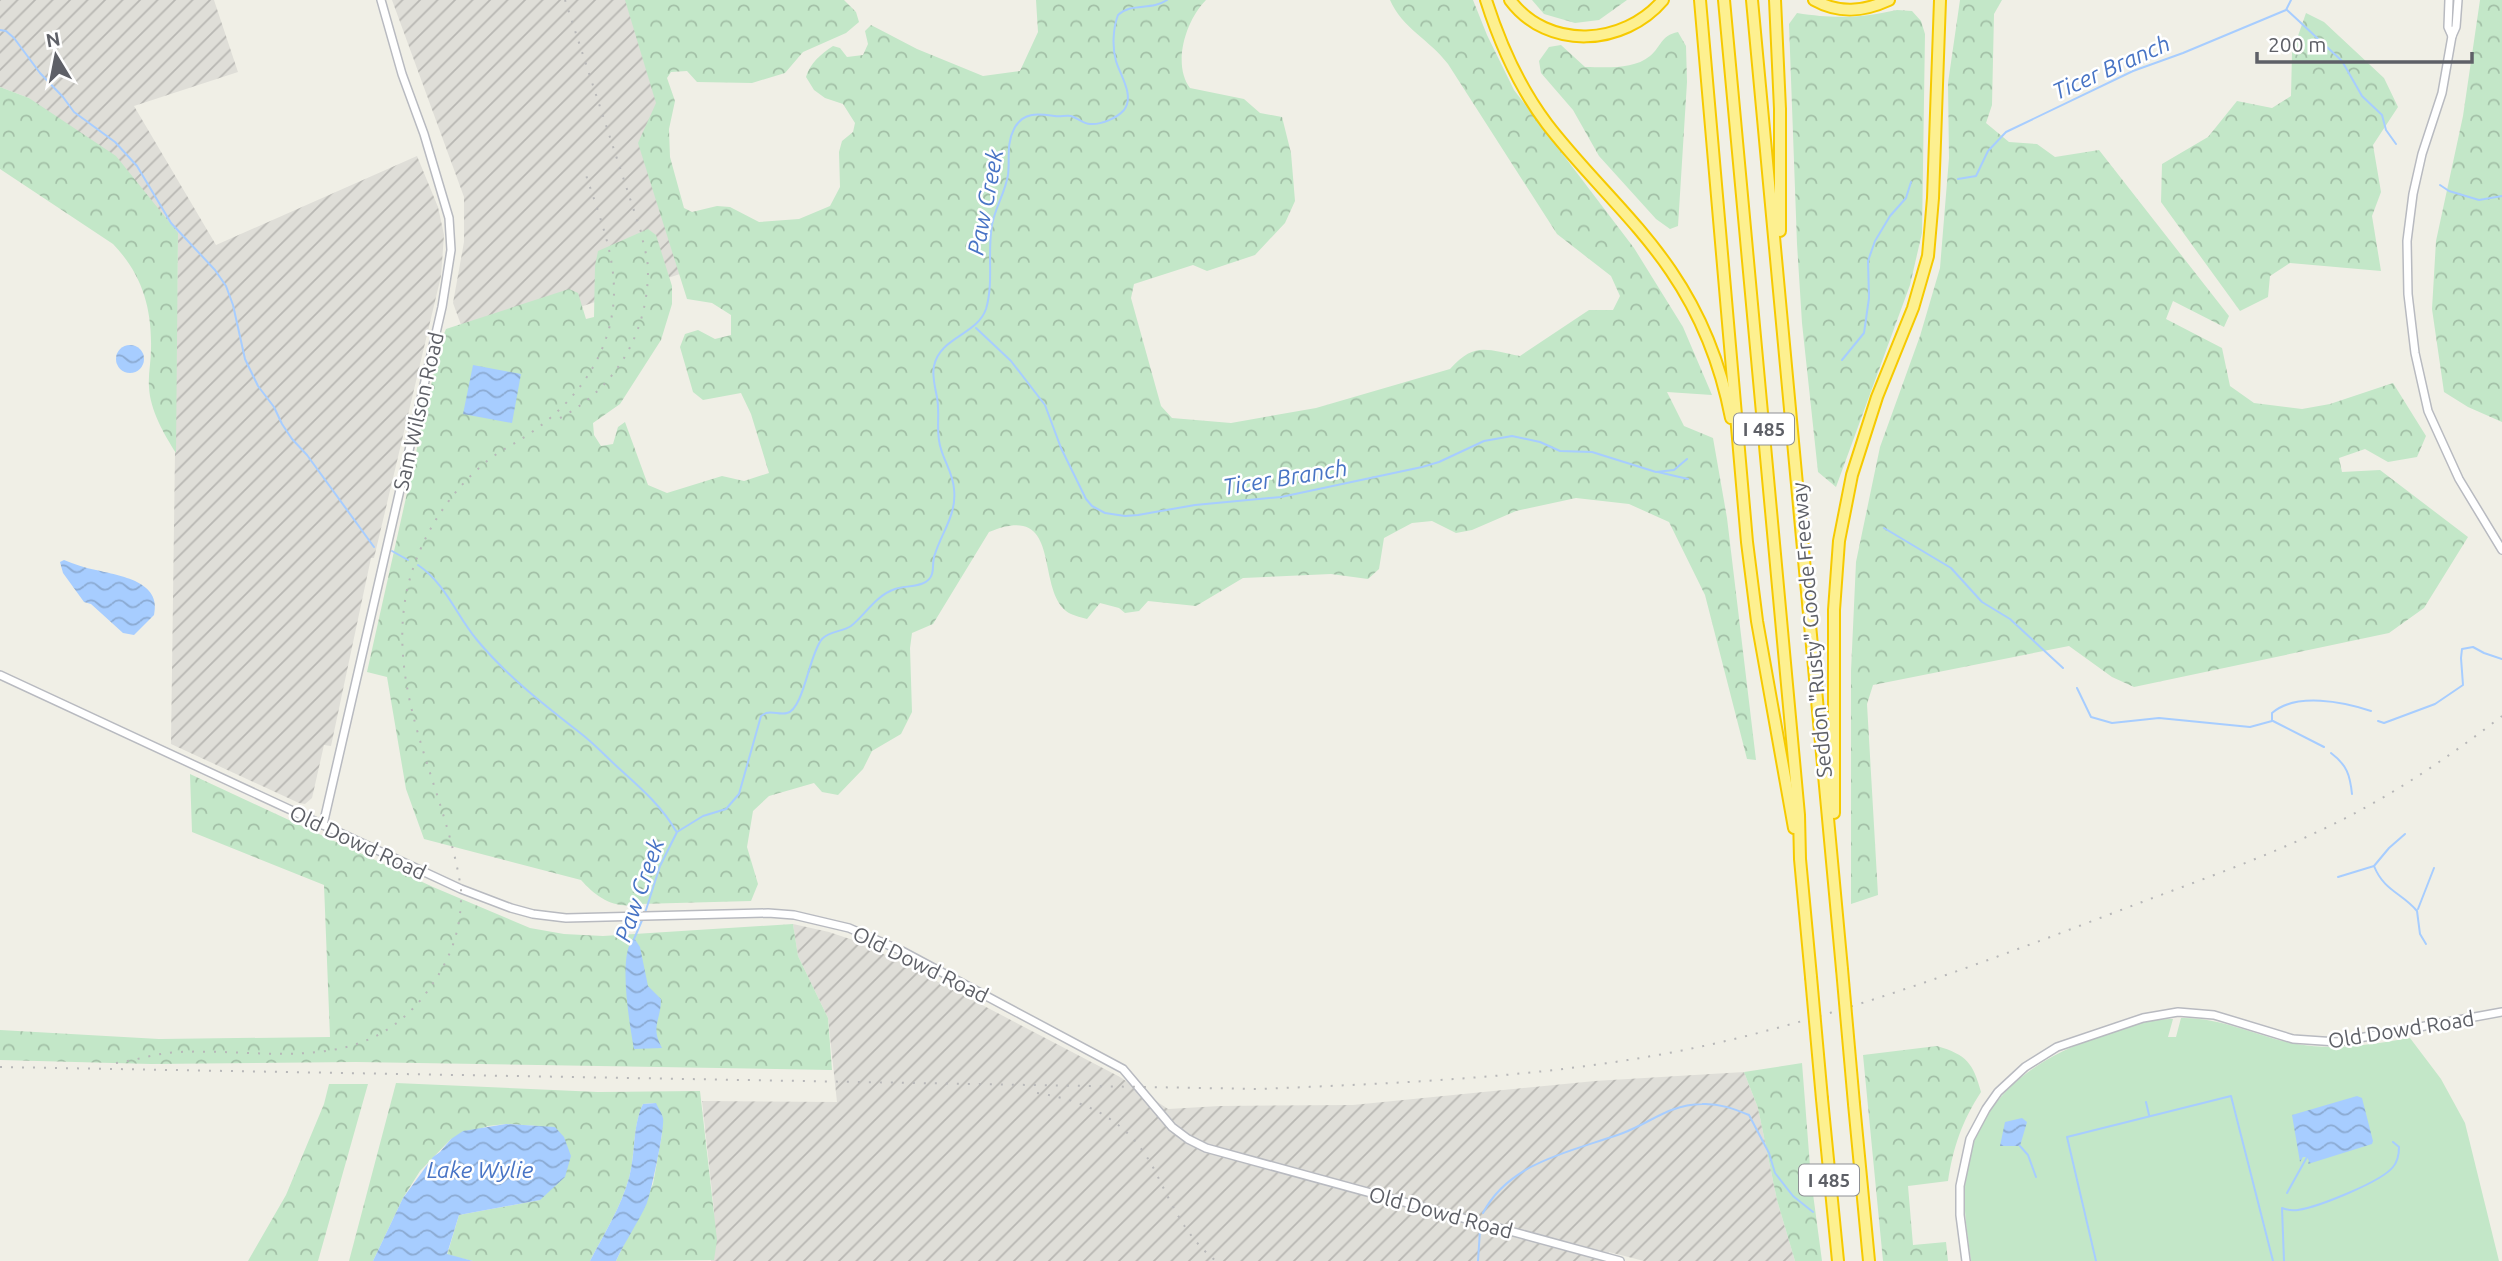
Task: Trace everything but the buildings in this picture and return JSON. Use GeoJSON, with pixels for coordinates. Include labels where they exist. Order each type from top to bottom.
{"type":"FeatureCollection","features":[{"type":"Feature","properties":{"kind":"highway"},"geometry":{"type":"LineString","coordinates":[[1486,0],[1502,45],[1537,110],[1651,243],[1693,307],[1712,349],[1724,389],[1741,476]]}},
{"type":"Feature","properties":{"kind":"highway"},"geometry":{"type":"LineString","coordinates":[[1510,0],[1538,24],[1553,32],[1583,37],[1603,36],[1624,29],[1648,16],[1663,0]]}},
{"type":"Feature","properties":{"kind":"highway"},"geometry":{"type":"LineString","coordinates":[[1700,0],[1756,621],[1800,859]]}},
{"type":"Feature","properties":{"kind":"highway","name":"Seddon \"Rusty\" Goode Freeway"},"geometry":{"type":"LineString","coordinates":[[1724,0],[1838,1261]]}},
{"type":"Feature","properties":{"kind":"highway","name":"Seddon \"Rusty\" Goode Freeway"},"geometry":{"type":"LineString","coordinates":[[1752,0],[1869,1261]]}},
{"type":"Feature","properties":{"kind":"highway"},"geometry":{"type":"LineString","coordinates":[[1775,0],[1780,109],[1781,300]]}},
{"type":"Feature","properties":{"kind":"highway"},"geometry":{"type":"LineString","coordinates":[[1814,0],[1829,7],[1849,10],[1868,9],[1889,0]]}},
{"type":"Feature","properties":{"kind":"highway"},"geometry":{"type":"LineString","coordinates":[[1833,869],[1835,610],[1839,541],[1852,475],[1877,397],[1913,307],[1928,256],[1933,208],[1940,0]]}},
{"type":"Feature","properties":{"kind":"street","name":"Sam Wilson Road"},"geometry":{"type":"LineString","coordinates":[[323,825],[442,307],[451,250],[451,230],[445,200],[402,74],[381,0]]}},
{"type":"Feature","properties":{"kind":"street"},"geometry":{"type":"LineString","coordinates":[[2449,0],[2448,27],[2452,36]]}},
{"type":"Feature","properties":{"kind":"street"},"geometry":{"type":"LineString","coordinates":[[2458,0],[2456,27],[2442,93],[2422,154],[2413,194],[2407,241],[2408,294],[2415,353],[2428,411],[2459,479],[2502,550]]}},
{"type":"Feature","properties":{"kind":"street","name":"Old Dowd Road"},"geometry":{"type":"LineString","coordinates":[[0,675],[461,889],[511,908],[566,918],[777,913],[823,920],[849,928],[902,951],[1123,1069],[1172,1127],[1206,1148],[1620,1261]]}},
{"type":"Feature","properties":{"kind":"street","name":"Old Dowd Road"},"geometry":{"type":"LineString","coordinates":[[1966,1261],[1959,1194],[1970,1139],[1998,1092],[2025,1067],[2057,1047],[2129,1022],[2178,1012],[2214,1015],[2307,1041],[2337,1042],[2377,1037],[2502,1012]]}},
{"type":"Feature","properties":{"kind":"shaded area"},"geometry":{"type":"Polygon","coordinates":[[[0,0],[214,0],[238,72],[134,106],[216,245],[417,156],[438,207],[444,235],[441,276],[374,558],[371,558],[331,746],[324,745],[312,798],[305,804],[171,744],[178,234],[29,98],[0,87],[0,0]]]}},
{"type":"Feature","properties":{"kind":"shaded area"},"geometry":{"type":"Polygon","coordinates":[[[392,0],[630,0],[664,106],[642,134],[686,272],[468,344],[453,303],[464,242],[464,197],[392,0]]]}},
{"type":"Feature","properties":{"kind":"shaded area"},"geometry":{"type":"Polygon","coordinates":[[[793,924],[856,941],[898,961],[1120,1077],[1168,1109],[1353,1105],[1595,1081],[1744,1072],[1758,1108],[1777,1200],[1795,1261],[1644,1261],[1609,1252],[1607,1261],[711,1261],[714,1210],[702,1101],[837,1102],[828,1018],[798,956],[793,924]]]}},
{"type":"Feature","properties":{"kind":"green space"},"geometry":{"type":"Polygon","coordinates":[[[625,0],[844,0],[856,12],[859,22],[846,33],[803,52],[785,73],[752,83],[697,82],[687,71],[671,72],[667,78],[675,101],[669,129],[670,157],[684,208],[692,212],[717,206],[730,207],[759,222],[799,219],[830,206],[840,187],[839,152],[842,141],[853,132],[855,123],[843,104],[825,98],[814,90],[806,77],[816,59],[833,46],[840,48],[847,57],[863,55],[868,44],[865,31],[871,25],[917,49],[983,76],[1020,71],[1038,32],[1036,0],[1206,0],[1187,30],[1182,55],[1185,78],[1190,88],[1244,99],[1260,113],[1282,117],[1291,153],[1295,201],[1285,223],[1255,255],[1207,271],[1193,265],[1134,284],[1131,298],[1161,406],[1172,418],[1231,423],[1316,408],[1450,369],[1474,351],[1490,350],[1520,356],[1589,310],[1613,310],[1620,296],[1611,276],[1557,234],[1448,64],[1409,26],[1390,0],[1473,0],[1514,90],[1634,248],[1683,327],[1712,395],[1667,392],[1684,426],[1713,438],[1727,518],[1756,760],[1747,759],[1705,595],[1669,522],[1629,504],[1576,498],[1516,511],[1472,530],[1456,533],[1432,521],[1412,523],[1384,538],[1379,569],[1368,579],[1331,574],[1243,578],[1196,606],[1148,601],[1139,611],[1125,613],[1119,608],[1100,603],[1087,619],[1066,611],[1057,599],[1038,537],[1028,528],[1012,525],[989,532],[933,624],[912,633],[912,712],[901,734],[872,751],[863,769],[838,795],[822,792],[814,783],[769,796],[753,811],[747,847],[758,884],[751,901],[614,904],[593,892],[581,880],[424,839],[406,789],[387,677],[367,672],[441,341],[446,329],[569,289],[578,293],[586,319],[594,317],[598,251],[648,229],[656,235],[672,286],[672,304],[661,340],[620,404],[593,423],[594,435],[601,446],[613,444],[618,427],[625,422],[648,485],[667,493],[722,476],[744,481],[769,473],[751,414],[741,393],[703,400],[693,392],[680,347],[685,334],[698,330],[715,339],[731,335],[731,315],[712,303],[687,299],[638,143],[656,103],[625,0]]]}},
{"type":"Feature","properties":{"kind":"green space"},"geometry":{"type":"Polygon","coordinates":[[[1532,0],[1627,0],[1599,20],[1575,23],[1544,14],[1532,0]]]}},
{"type":"Feature","properties":{"kind":"green space"},"geometry":{"type":"Polygon","coordinates":[[[1960,0],[2002,0],[1994,14],[1992,105],[1986,123],[2009,142],[2037,144],[2055,157],[2099,150],[2229,316],[2224,327],[2173,301],[2166,319],[2222,348],[2230,386],[2254,403],[2302,409],[2330,404],[2393,383],[2426,436],[2417,457],[2388,462],[2365,449],[2339,458],[2342,472],[2380,470],[2468,537],[2424,608],[2389,633],[2134,687],[2112,677],[2069,646],[1873,685],[1867,704],[1878,895],[1851,904],[1851,671],[1856,562],[1880,447],[1920,336],[1940,268],[1949,158],[1948,83],[1960,0]]]}},
{"type":"Feature","properties":{"kind":"green space"},"geometry":{"type":"Polygon","coordinates":[[[2480,0],[2502,0],[2502,422],[2468,407],[2444,392],[2432,309],[2436,241],[2463,116],[2480,0]]]}},
{"type":"Feature","properties":{"kind":"green space"},"geometry":{"type":"Polygon","coordinates":[[[1897,10],[1912,11],[1921,21],[1925,34],[1922,233],[1910,285],[1836,487],[1818,472],[1802,323],[1789,24],[1797,13],[1847,17],[1897,10]]]}},
{"type":"Feature","properties":{"kind":"green space"},"geometry":{"type":"Polygon","coordinates":[[[2306,13],[2324,22],[2384,78],[2398,107],[2373,145],[2381,192],[2372,216],[2381,271],[2290,263],[2270,276],[2268,297],[2240,311],[2161,202],[2162,164],[2208,137],[2237,101],[2272,108],[2291,96],[2292,53],[2306,13]]]}},
{"type":"Feature","properties":{"kind":"green space"},"geometry":{"type":"Polygon","coordinates":[[[1678,32],[1686,46],[1687,82],[1678,226],[1670,229],[1656,219],[1599,156],[1573,110],[1541,73],[1539,61],[1549,47],[1561,45],[1585,67],[1628,66],[1650,56],[1664,39],[1678,32]]]}},
{"type":"Feature","properties":{"kind":"green space"},"geometry":{"type":"Polygon","coordinates":[[[0,87],[29,98],[116,156],[178,233],[176,453],[158,422],[150,396],[150,320],[138,280],[113,244],[0,169],[0,87]]]}},
{"type":"Feature","properties":{"kind":"green space"},"geometry":{"type":"Polygon","coordinates":[[[190,774],[433,887],[530,928],[564,934],[603,936],[793,924],[798,956],[828,1018],[832,1070],[356,1062],[151,1064],[0,1060],[0,1030],[159,1039],[330,1037],[324,885],[192,832],[190,774]]]}},
{"type":"Feature","properties":{"kind":"green space"},"geometry":{"type":"Polygon","coordinates":[[[2181,1018],[2225,1024],[2282,1041],[2311,1046],[2354,1046],[2410,1038],[2441,1079],[2465,1123],[2499,1261],[1971,1261],[1965,1205],[1969,1158],[1990,1111],[2006,1092],[2024,1075],[2070,1048],[2153,1020],[2173,1019],[2168,1037],[2176,1037],[2181,1018]]]}},
{"type":"Feature","properties":{"kind":"green space"},"geometry":{"type":"Polygon","coordinates":[[[1937,1046],[1955,1053],[1967,1062],[1975,1074],[1981,1092],[1959,1135],[1948,1181],[1908,1186],[1913,1245],[1946,1242],[1948,1261],[1883,1261],[1863,1055],[1937,1046]]]}},
{"type":"Feature","properties":{"kind":"green space"},"geometry":{"type":"Polygon","coordinates":[[[1802,1063],[1811,1179],[1822,1261],[1795,1261],[1777,1200],[1758,1108],[1744,1072],[1802,1063]]]}},
{"type":"Feature","properties":{"kind":"green space"},"geometry":{"type":"Polygon","coordinates":[[[396,1083],[598,1092],[700,1091],[717,1240],[714,1260],[616,1261],[653,1184],[662,1134],[655,1103],[643,1104],[637,1122],[626,1189],[590,1261],[473,1261],[447,1255],[459,1215],[540,1200],[539,1126],[506,1124],[488,1126],[451,1139],[420,1171],[403,1198],[373,1261],[349,1261],[396,1083]]]}},
{"type":"Feature","properties":{"kind":"green space"},"geometry":{"type":"Polygon","coordinates":[[[329,1084],[368,1084],[318,1261],[248,1261],[286,1195],[324,1104],[329,1084]]]}},
{"type":"Feature","properties":{"kind":"water"},"geometry":{"type":"Polygon","coordinates":[[[130,345],[140,349],[144,359],[140,369],[130,373],[120,369],[116,359],[120,349],[130,345]]]}},
{"type":"Feature","properties":{"kind":"water"},"geometry":{"type":"Polygon","coordinates":[[[473,365],[521,374],[512,423],[463,414],[473,365]]]}},
{"type":"Feature","properties":{"kind":"water"},"geometry":{"type":"Polygon","coordinates":[[[64,560],[137,582],[152,594],[154,615],[134,635],[123,633],[91,604],[84,602],[63,573],[60,562],[64,560]]]}},
{"type":"Feature","properties":{"kind":"water"},"geometry":{"type":"Polygon","coordinates":[[[634,938],[640,947],[648,986],[661,999],[656,1029],[662,1048],[634,1049],[625,974],[629,946],[634,938]]]}},
{"type":"Feature","properties":{"kind":"water"},"geometry":{"type":"Polygon","coordinates":[[[2357,1096],[2362,1098],[2372,1144],[2308,1164],[2307,1157],[2303,1157],[2300,1162],[2292,1115],[2357,1096]]]}},
{"type":"Feature","properties":{"kind":"water"},"geometry":{"type":"Polygon","coordinates":[[[656,1103],[663,1124],[647,1203],[616,1261],[590,1261],[626,1189],[637,1122],[643,1104],[656,1103]]]}},
{"type":"Feature","properties":{"kind":"water"},"geometry":{"type":"Polygon","coordinates":[[[2022,1118],[2027,1122],[2020,1146],[2000,1146],[2005,1122],[2022,1118]]]}},
{"type":"Feature","properties":{"kind":"water","name":"Lake Wylie"},"geometry":{"type":"Polygon","coordinates":[[[506,1124],[555,1127],[564,1137],[571,1156],[565,1177],[540,1200],[459,1215],[447,1254],[473,1261],[373,1261],[403,1198],[433,1157],[463,1131],[506,1124]]]}},
{"type":"Feature","properties":{"kind":"waterway","name":"Paw Creek"},"geometry":{"type":"LineString","coordinates":[[645,913],[660,866],[677,832],[703,816],[726,809],[739,794],[761,716],[766,713],[787,713],[793,709],[822,639],[828,634],[851,626],[888,592],[921,584],[930,578],[934,557],[951,515],[954,498],[952,478],[939,439],[934,366],[943,349],[975,325],[986,309],[990,288],[992,225],[1007,182],[1012,135],[1018,123],[1027,116],[1071,116],[1094,124],[1121,113],[1128,98],[1114,50],[1118,15],[1129,9],[1167,0]]}},
{"type":"Feature","properties":{"kind":"waterway","name":"Ticer Branch"},"geometry":{"type":"LineString","coordinates":[[1958,179],[1976,176],[1988,151],[2006,132],[2133,71],[2286,10],[2291,0]]}},
{"type":"Feature","properties":{"kind":"waterway"},"geometry":{"type":"LineString","coordinates":[[2287,10],[2342,61],[2362,96],[2382,115],[2386,130],[2396,144]]}},
{"type":"Feature","properties":{"kind":"waterway"},"geometry":{"type":"LineString","coordinates":[[0,30],[6,31],[14,38],[74,112],[115,142],[137,166],[171,223],[215,270],[226,286],[245,359],[258,386],[274,407],[292,439],[307,455],[374,547]]}},
{"type":"Feature","properties":{"kind":"waterway","name":"Ticer Branch"},"geometry":{"type":"LineString","coordinates":[[1842,360],[1864,333],[1869,298],[1868,261],[1875,241],[1890,216],[1906,198],[1911,182]]}},
{"type":"Feature","properties":{"kind":"waterway"},"geometry":{"type":"LineString","coordinates":[[2440,185],[2449,191],[2479,200],[2502,196]]}},
{"type":"Feature","properties":{"kind":"waterway","name":"Ticer Branch"},"geometry":{"type":"LineString","coordinates":[[976,328],[1011,361],[1045,405],[1061,448],[1086,499],[1105,513],[1138,515],[1195,505],[1281,497],[1422,467],[1484,441],[1512,436],[1540,442],[1560,451],[1592,452],[1656,472],[1674,470],[1687,459]]}},
{"type":"Feature","properties":{"kind":"waterway"},"geometry":{"type":"LineString","coordinates":[[1658,472],[1688,479]]}},
{"type":"Feature","properties":{"kind":"waterway"},"geometry":{"type":"LineString","coordinates":[[1884,528],[1951,568],[1982,602],[2010,619],[2063,668]]}},
{"type":"Feature","properties":{"kind":"waterway"},"geometry":{"type":"LineString","coordinates":[[392,551],[408,560]]}},
{"type":"Feature","properties":{"kind":"waterway"},"geometry":{"type":"LineString","coordinates":[[418,565],[436,581],[470,630],[501,666],[591,741],[638,785],[676,831]]}},
{"type":"Feature","properties":{"kind":"waterway"},"geometry":{"type":"LineString","coordinates":[[2378,721],[2384,723],[2435,704],[2463,685],[2462,649],[2473,647],[2502,659]]}},
{"type":"Feature","properties":{"kind":"waterway"},"geometry":{"type":"LineString","coordinates":[[2077,688],[2091,717],[2112,723],[2159,718],[2250,727],[2272,721],[2272,713],[2282,707],[2307,701],[2334,702],[2371,711]]}},
{"type":"Feature","properties":{"kind":"waterway"},"geometry":{"type":"LineString","coordinates":[[2273,721],[2324,747]]}},
{"type":"Feature","properties":{"kind":"waterway"},"geometry":{"type":"LineString","coordinates":[[2331,753],[2347,771],[2352,794]]}},
{"type":"Feature","properties":{"kind":"waterway"},"geometry":{"type":"LineString","coordinates":[[2338,877],[2374,866],[2405,834]]}},
{"type":"Feature","properties":{"kind":"waterway"},"geometry":{"type":"LineString","coordinates":[[2374,866],[2383,881],[2417,911],[2420,934],[2426,944]]}},
{"type":"Feature","properties":{"kind":"waterway"},"geometry":{"type":"LineString","coordinates":[[2418,909],[2434,868]]}},
{"type":"Feature","properties":{"kind":"waterway","name":"Paw Creek"},"geometry":{"type":"LineString","coordinates":[[634,939],[643,918]]}},
{"type":"Feature","properties":{"kind":"waterway"},"geometry":{"type":"LineString","coordinates":[[2096,1261],[2067,1137],[2231,1096],[2273,1261]]}},
{"type":"Feature","properties":{"kind":"waterway"},"geometry":{"type":"LineString","coordinates":[[2146,1102],[2149,1115]]}},
{"type":"Feature","properties":{"kind":"waterway"},"geometry":{"type":"LineString","coordinates":[[1483,1213],[1509,1181],[1545,1160],[1623,1133],[1679,1107],[1708,1104],[1749,1115],[1769,1153],[1775,1173],[1793,1196],[1813,1212]]}},
{"type":"Feature","properties":{"kind":"waterway"},"geometry":{"type":"LineString","coordinates":[[2284,1261],[2282,1208],[2307,1208],[2376,1180],[2396,1162],[2399,1147],[2393,1142]]}},
{"type":"Feature","properties":{"kind":"waterway"},"geometry":{"type":"LineString","coordinates":[[2020,1146],[2028,1155],[2036,1177]]}},
{"type":"Feature","properties":{"kind":"waterway"},"geometry":{"type":"LineString","coordinates":[[2287,1193],[2307,1157]]}},
{"type":"Feature","properties":{"kind":"waterway"},"geometry":{"type":"LineString","coordinates":[[1478,1261],[1480,1230]]}},
{"type":"Feature","properties":{"kind":"railway"},"geometry":{"type":"LineString","coordinates":[[560,418],[597,391],[625,356],[642,315],[648,270],[641,232],[565,0]]}},
{"type":"Feature","properties":{"kind":"railway"},"geometry":{"type":"LineString","coordinates":[[116,1063],[179,1052],[282,1054],[346,1047],[376,1036],[404,1017],[429,989],[444,965],[454,942],[460,917],[461,889],[443,814],[410,704],[402,629],[407,590],[418,554],[427,536],[459,489],[491,458],[526,436],[561,408],[590,373],[600,353],[613,311],[613,273],[604,231],[586,175]]}},
{"type":"Feature","properties":{"kind":"railway"},"geometry":{"type":"LineString","coordinates":[[0,1067],[1259,1089],[1447,1080],[1573,1068],[1697,1047],[1850,1007],[1986,961],[2220,873],[2293,843],[2390,794],[2502,716]]}},
{"type":"Feature","properties":{"kind":"railway"},"geometry":{"type":"LineString","coordinates":[[1037,1093],[1075,1102],[1107,1117],[1122,1128],[1146,1156],[1188,1232],[1216,1261]]}}]}
